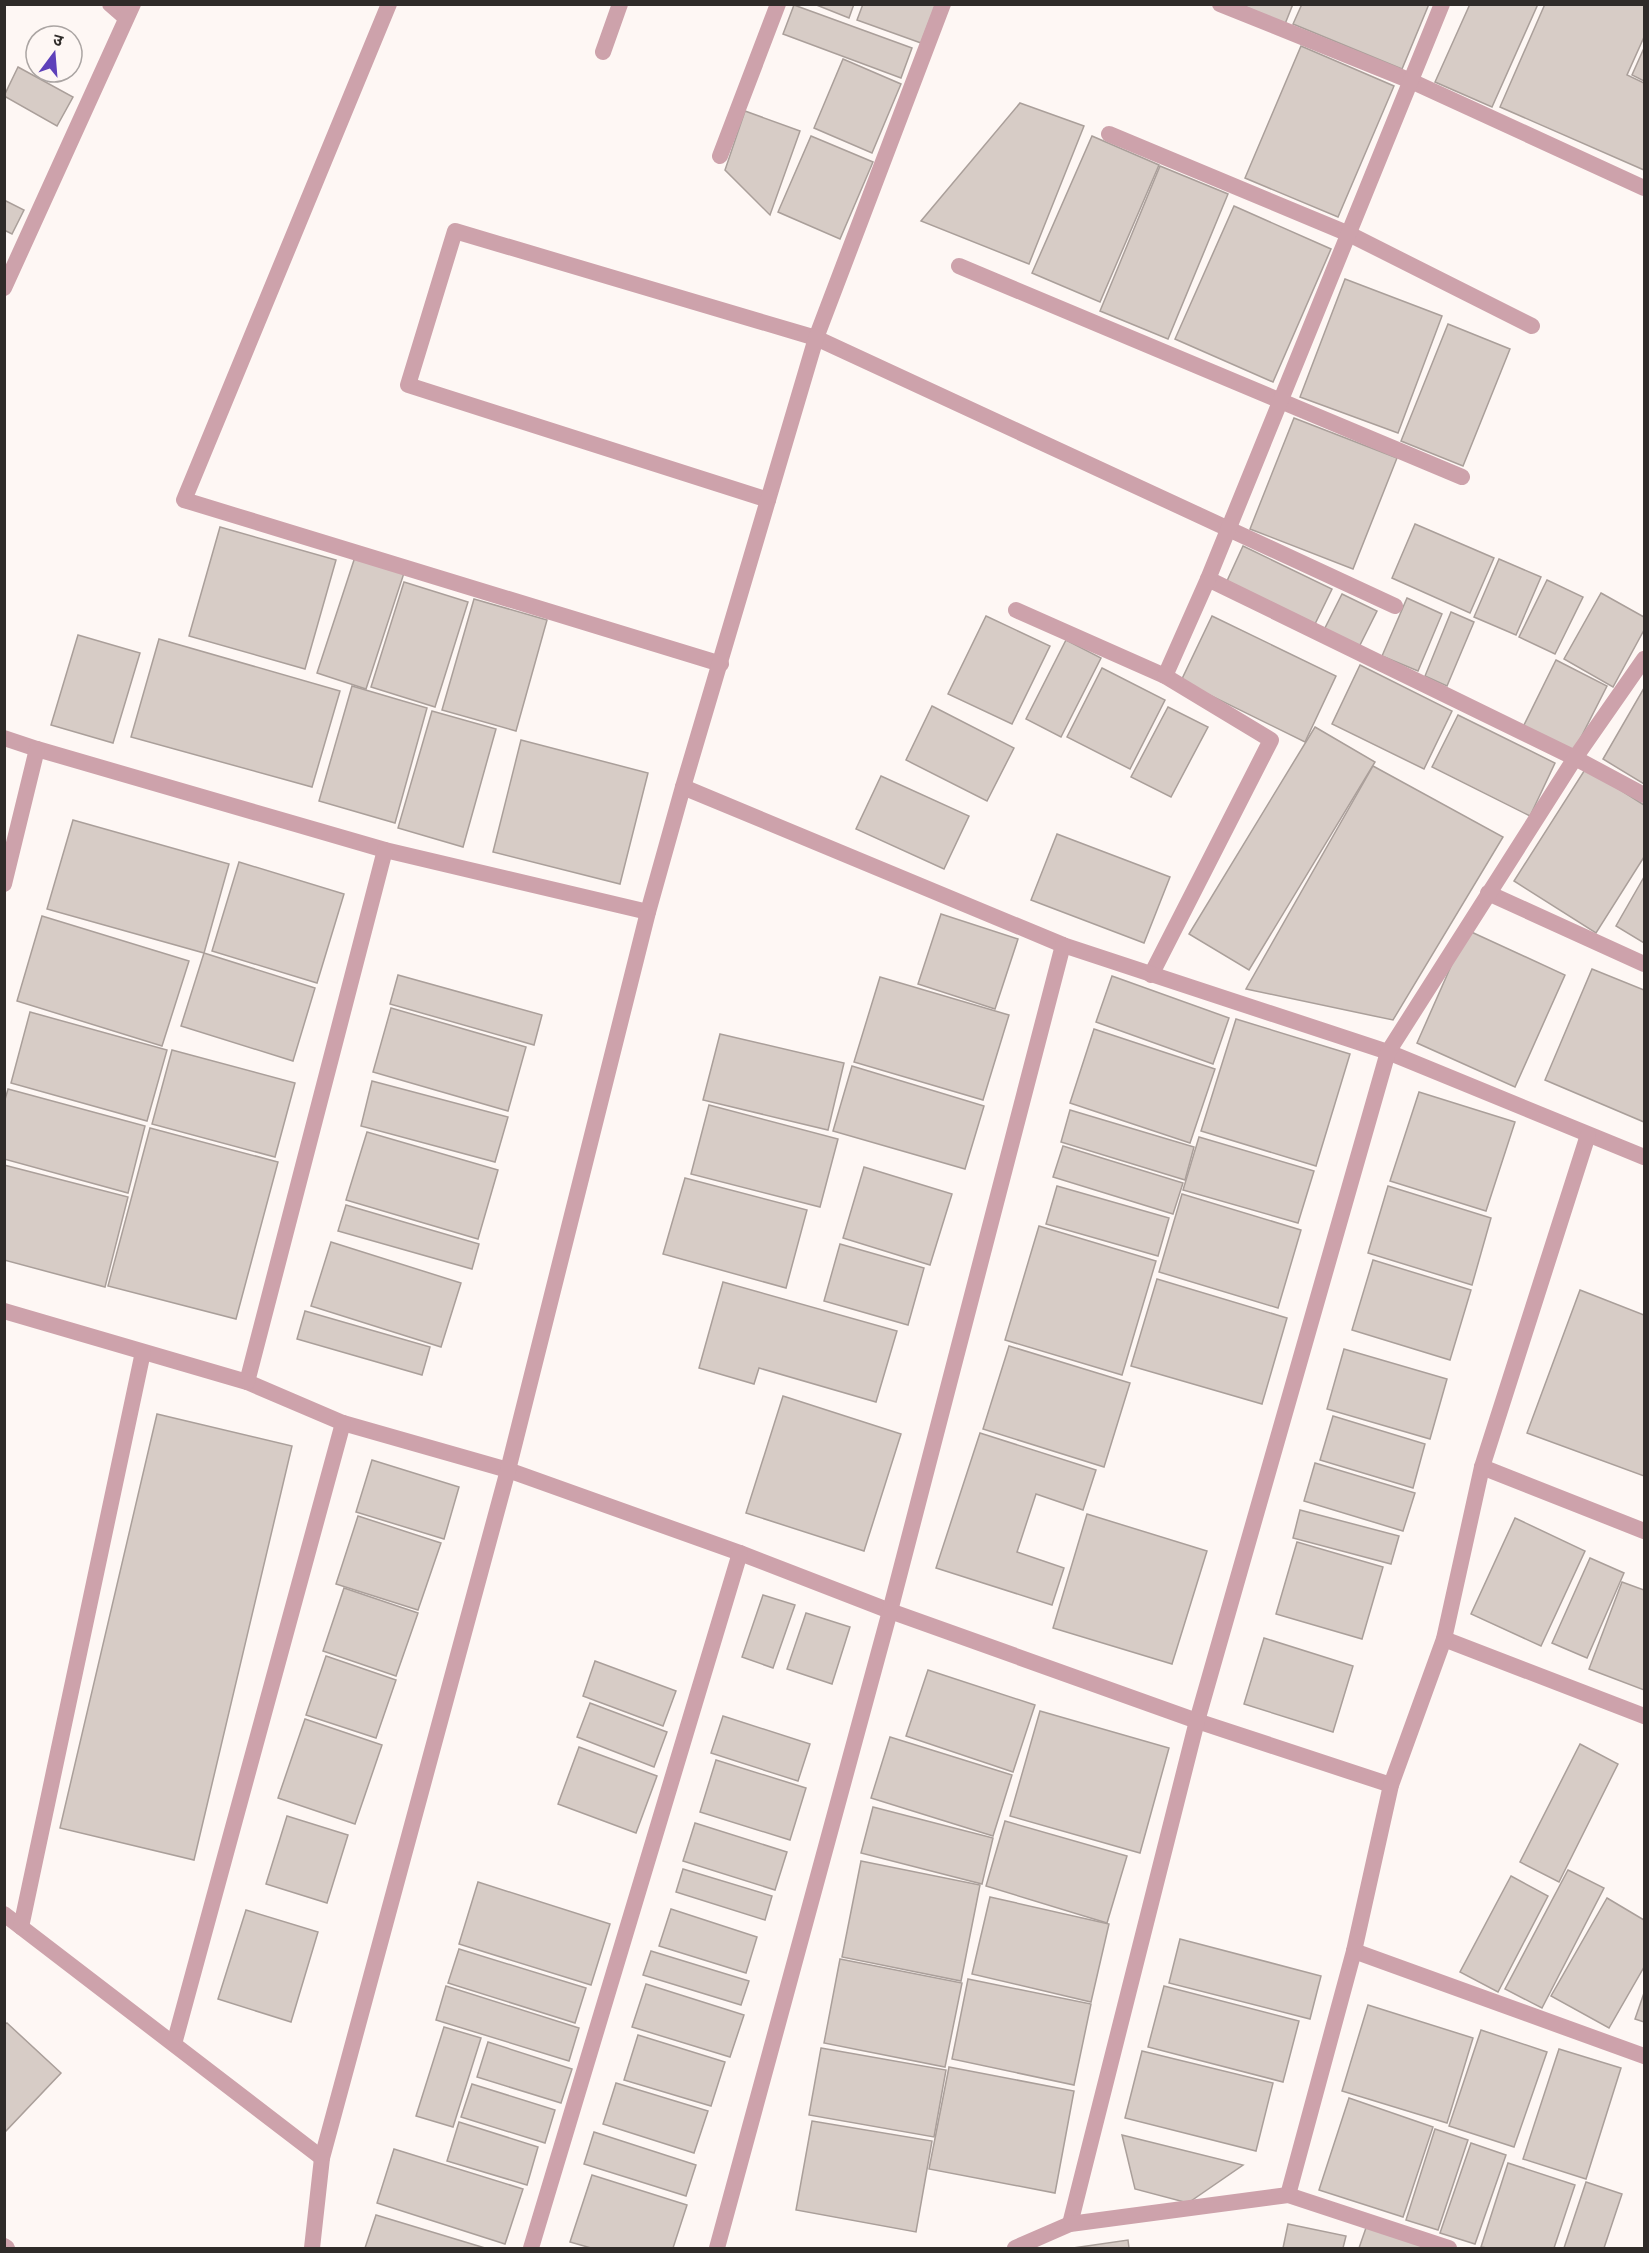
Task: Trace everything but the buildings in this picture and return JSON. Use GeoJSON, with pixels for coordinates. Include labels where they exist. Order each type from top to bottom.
{"type":"FeatureCollection","features":[{"type":"Feature","properties":{"kind":"street"},"geometry":{"type":"LineString","coordinates":[[4,288],[129,11],[110,4]]}},
{"type":"Feature","properties":{"kind":"street"},"geometry":{"type":"LineString","coordinates":[[389,4],[184,500],[721,664]]}},
{"type":"Feature","properties":{"kind":"street"},"geometry":{"type":"LineString","coordinates":[[603,52],[620,4]]}},
{"type":"Feature","properties":{"kind":"street"},"geometry":{"type":"LineString","coordinates":[[720,156],[778,4]]}},
{"type":"Feature","properties":{"kind":"street"},"geometry":{"type":"LineString","coordinates":[[312,2248],[322,2158],[508,1470],[648,912],[816,338],[943,4]]}},
{"type":"Feature","properties":{"kind":"street"},"geometry":{"type":"LineString","coordinates":[[1220,4],[1412,81],[1644,188]]}},
{"type":"Feature","properties":{"kind":"street"},"geometry":{"type":"LineString","coordinates":[[1165,676],[1208,579],[1442,4]]}},
{"type":"Feature","properties":{"kind":"street"},"geometry":{"type":"LineString","coordinates":[[1109,134],[1349,234],[1532,326]]}},
{"type":"Feature","properties":{"kind":"street"},"geometry":{"type":"LineString","coordinates":[[768,501],[408,385],[455,231],[816,338],[1395,606]]}},
{"type":"Feature","properties":{"kind":"street"},"geometry":{"type":"LineString","coordinates":[[959,266],[1462,477]]}},
{"type":"Feature","properties":{"kind":"street"},"geometry":{"type":"LineString","coordinates":[[1208,579],[1575,758],[1644,795]]}},
{"type":"Feature","properties":{"kind":"street"},"geometry":{"type":"LineString","coordinates":[[1016,610],[1165,676],[1271,740],[1151,975]]}},
{"type":"Feature","properties":{"kind":"street"},"geometry":{"type":"LineString","coordinates":[[1070,2224],[1197,1720],[1388,1052],[1575,758],[1644,659]]}},
{"type":"Feature","properties":{"kind":"street"},"geometry":{"type":"LineString","coordinates":[[4,738],[385,850],[648,912]]}},
{"type":"Feature","properties":{"kind":"street"},"geometry":{"type":"LineString","coordinates":[[4,884],[37,749]]}},
{"type":"Feature","properties":{"kind":"street"},"geometry":{"type":"LineString","coordinates":[[684,787],[1063,945],[1388,1052],[1644,1157]]}},
{"type":"Feature","properties":{"kind":"street"},"geometry":{"type":"LineString","coordinates":[[247,1382],[385,850]]}},
{"type":"Feature","properties":{"kind":"street"},"geometry":{"type":"LineString","coordinates":[[1488,893],[1644,964]]}},
{"type":"Feature","properties":{"kind":"street"},"geometry":{"type":"LineString","coordinates":[[717,2248],[890,1611],[1063,945]]}},
{"type":"Feature","properties":{"kind":"street"},"geometry":{"type":"LineString","coordinates":[[1288,2194],[1354,1952],[1391,1785],[1444,1639],[1482,1467],[1588,1135]]}},
{"type":"Feature","properties":{"kind":"street"},"geometry":{"type":"LineString","coordinates":[[4,1311],[247,1382],[344,1423],[508,1470],[740,1553],[890,1611],[1197,1720],[1391,1785]]}},
{"type":"Feature","properties":{"kind":"street"},"geometry":{"type":"LineString","coordinates":[[21,1927],[143,1352]]}},
{"type":"Feature","properties":{"kind":"street"},"geometry":{"type":"LineString","coordinates":[[174,2044],[344,1423]]}},
{"type":"Feature","properties":{"kind":"street"},"geometry":{"type":"LineString","coordinates":[[1482,1467],[1644,1531]]}},
{"type":"Feature","properties":{"kind":"street"},"geometry":{"type":"LineString","coordinates":[[531,2248],[740,1553]]}},
{"type":"Feature","properties":{"kind":"street"},"geometry":{"type":"LineString","coordinates":[[1444,1639],[1644,1716]]}},
{"type":"Feature","properties":{"kind":"street"},"geometry":{"type":"LineString","coordinates":[[4,1914],[322,2158]]}},
{"type":"Feature","properties":{"kind":"street"},"geometry":{"type":"LineString","coordinates":[[1354,1952],[1644,2056]]}},
{"type":"Feature","properties":{"kind":"street"},"geometry":{"type":"LineString","coordinates":[[1015,2248],[1070,2224],[1288,2194],[1449,2248]]}}]}
